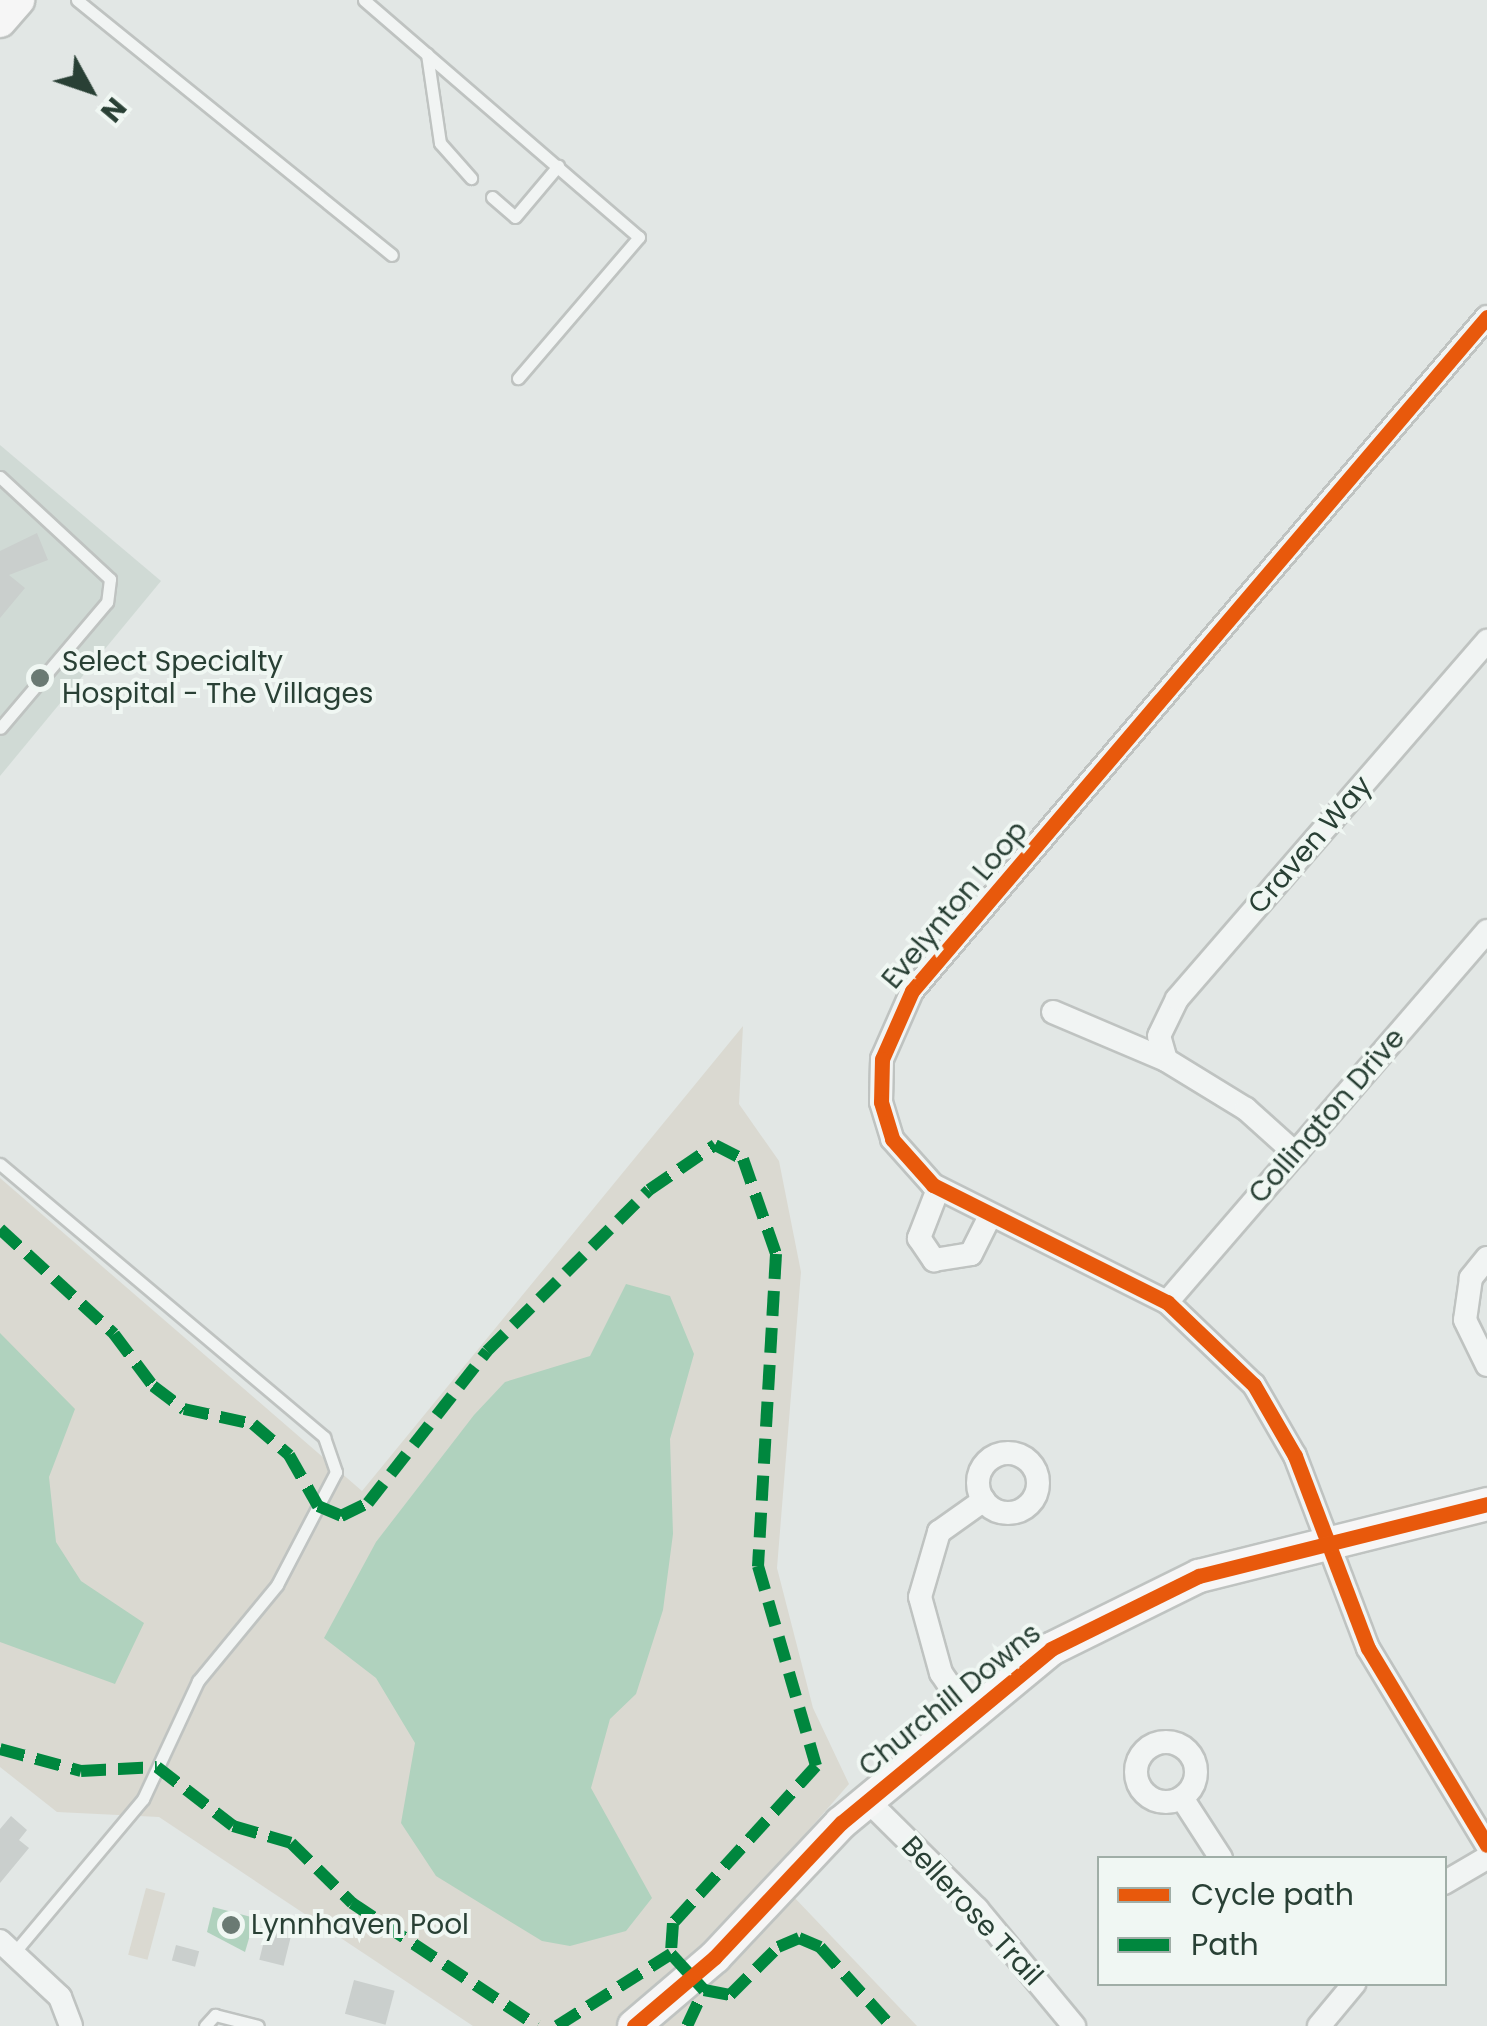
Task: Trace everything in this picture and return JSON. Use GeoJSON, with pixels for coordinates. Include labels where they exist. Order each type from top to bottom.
{"type":"FeatureCollection","features":[{"type":"Feature","properties":{"kind":"street"},"geometry":{"type":"LineString","coordinates":[[0,21],[18,0]]}},
{"type":"Feature","properties":{"kind":"street","name":"Evelynton Loop"},"geometry":{"type":"LineString","coordinates":[[1487,317],[912,990],[882,1059],[882,1102],[892,1138],[938,1188],[1168,1302],[1254,1385],[1295,1456],[1368,1648],[1487,1845]]}},
{"type":"Feature","properties":{"kind":"street","name":"Craven Way"},"geometry":{"type":"LineString","coordinates":[[1166,1060],[1159,1036],[1178,999],[1487,641]]}},
{"type":"Feature","properties":{"kind":"street","name":"Collington Drive"},"geometry":{"type":"LineString","coordinates":[[1168,1302],[1487,931]]}},
{"type":"Feature","properties":{"kind":"street"},"geometry":{"type":"LineString","coordinates":[[1053,1012],[1166,1060],[1246,1108],[1296,1154]]}},
{"type":"Feature","properties":{"kind":"street"},"geometry":{"type":"LineString","coordinates":[[938,1188],[919,1238],[934,1260],[971,1254],[990,1216]]}},
{"type":"Feature","properties":{"kind":"street"},"geometry":{"type":"LineString","coordinates":[[1487,1258],[1471,1278],[1466,1320],[1487,1364]]}},
{"type":"Feature","properties":{"kind":"street"},"geometry":{"type":"LineString","coordinates":[[968,1713],[941,1673],[920,1597],[940,1532],[984,1500]]}},
{"type":"Feature","properties":{"kind":"street","name":"Churchill Downs"},"geometry":{"type":"LineString","coordinates":[[634,2026],[715,1958],[867,1800],[968,1713],[1122,1608],[1199,1576],[1487,1504]]}},
{"type":"Feature","properties":{"kind":"street"},"geometry":{"type":"LineString","coordinates":[[1182,1798],[1221,1856]]}},
{"type":"Feature","properties":{"kind":"street","name":"Bellerose Trail"},"geometry":{"type":"LineString","coordinates":[[867,1800],[978,1909],[1074,2026]]}},
{"type":"Feature","properties":{"kind":"street"},"geometry":{"type":"LineString","coordinates":[[1447,1881],[1487,1858]]}},
{"type":"Feature","properties":{"kind":"street"},"geometry":{"type":"LineString","coordinates":[[7,1947],[60,1997],[70,2026]]}},
{"type":"Feature","properties":{"kind":"street"},"geometry":{"type":"LineString","coordinates":[[1319,2026],[1348,1991]]}},
{"type":"Feature","properties":{"kind":"lane"},"geometry":{"type":"LineString","coordinates":[[77,0],[392,255]]}},
{"type":"Feature","properties":{"kind":"lane"},"geometry":{"type":"LineString","coordinates":[[364,0],[640,237],[518,378]]}},
{"type":"Feature","properties":{"kind":"lane"},"geometry":{"type":"LineString","coordinates":[[427,54],[440,143],[471,178]]}},
{"type":"Feature","properties":{"kind":"lane"},"geometry":{"type":"LineString","coordinates":[[492,197],[515,217],[558,166]]}},
{"type":"Feature","properties":{"kind":"lane"},"geometry":{"type":"LineString","coordinates":[[0,478],[110,580],[107,602],[0,728]]}},
{"type":"Feature","properties":{"kind":"lane"},"geometry":{"type":"LineString","coordinates":[[0,1164],[324,1437],[336,1472],[277,1585],[198,1682],[143,1799],[7,1947]]}},
{"type":"Feature","properties":{"kind":"lane"},"geometry":{"type":"LineString","coordinates":[[206,2026],[215,2015],[258,2026]]}},
{"type":"Feature","properties":{"kind":"shaded area","name":"Select Specialty Hospital - The Villages"},"geometry":{"type":"Polygon","coordinates":[[[0,445],[161,581],[0,776],[0,445]]]}},
{"type":"Feature","properties":{"kind":"shaded area"},"geometry":{"type":"Polygon","coordinates":[[[743,1026],[739,1104],[779,1161],[801,1272],[777,1568],[813,1708],[849,1784],[771,1873],[917,2026],[473,2026],[159,1817],[57,1812],[0,1767],[0,1178],[362,1491],[743,1026]]]}},
{"type":"Feature","properties":{"kind":"shaded area"},"geometry":{"type":"Polygon","coordinates":[[[626,1284],[670,1296],[694,1354],[670,1439],[673,1534],[663,1610],[636,1694],[610,1719],[591,1788],[652,1898],[626,1931],[570,1946],[542,1941],[436,1876],[401,1823],[415,1743],[376,1678],[324,1638],[376,1542],[474,1415],[505,1382],[590,1356],[626,1284]]]}},
{"type":"Feature","properties":{"kind":"shaded area"},"geometry":{"type":"Polygon","coordinates":[[[0,1333],[75,1409],[49,1477],[56,1542],[81,1581],[144,1623],[115,1684],[0,1642],[0,1333]]]}},
{"type":"Feature","properties":{"kind":"shaded area"},"geometry":{"type":"Polygon","coordinates":[[[146,1888],[165,1893],[147,1960],[128,1955],[146,1888]]]}},
{"type":"Feature","properties":{"kind":"shaded area","name":"Lynnhaven Pool"},"geometry":{"type":"Polygon","coordinates":[[[213,1907],[255,1918],[245,1952],[207,1932],[213,1907]]]}},
{"type":"Feature","properties":{"kind":"building"},"geometry":{"type":"Polygon","coordinates":[[[37,533],[48,560],[9,575],[25,588],[0,618],[0,551],[37,533]]]}},
{"type":"Feature","properties":{"kind":"building"},"geometry":{"type":"Polygon","coordinates":[[[11,1816],[27,1830],[19,1840],[29,1848],[0,1883],[0,1829],[11,1816]]]}},
{"type":"Feature","properties":{"kind":"building"},"geometry":{"type":"Polygon","coordinates":[[[269,1921],[293,1927],[284,1966],[259,1960],[269,1921]]]}},
{"type":"Feature","properties":{"kind":"building"},"geometry":{"type":"Polygon","coordinates":[[[176,1945],[199,1951],[195,1967],[172,1960],[176,1945]]]}},
{"type":"Feature","properties":{"kind":"building"},"geometry":{"type":"Polygon","coordinates":[[[354,1980],[395,1991],[386,2025],[345,2014],[354,1980]]]}},
{"type":"Feature","properties":{"kind":"marked path"},"geometry":{"type":"LineString","coordinates":[[0,1229],[114,1334],[153,1386],[184,1409],[253,1424],[289,1455],[318,1506],[341,1516],[368,1503],[487,1351],[649,1190],[715,1145],[743,1159],[776,1254],[758,1566],[816,1766],[673,1923],[671,1954],[704,1990]]}},
{"type":"Feature","properties":{"kind":"marked path"},"geometry":{"type":"LineString","coordinates":[[0,1749],[81,1771],[157,1767],[233,1826],[291,1843],[352,1903],[537,2026]]}},
{"type":"Feature","properties":{"kind":"marked path"},"geometry":{"type":"LineString","coordinates":[[687,2026],[704,1990],[730,1995],[778,1947],[799,1938],[820,1947],[891,2026]]}},
{"type":"Feature","properties":{"kind":"marked path"},"geometry":{"type":"LineString","coordinates":[[557,2026],[671,1954]]}},
{"type":"Feature","properties":{"kind":"cycle path"},"geometry":{"type":"LineString","coordinates":[[1487,317],[912,991],[882,1059],[881,1102],[892,1139],[933,1185],[1167,1302],[1254,1385],[1295,1456],[1368,1648],[1487,1845]]}},
{"type":"Feature","properties":{"kind":"cycle path"},"geometry":{"type":"LineString","coordinates":[[634,2026],[715,1957],[841,1823],[1051,1649],[1199,1576],[1487,1504]]}},
{"type":"Feature","properties":{"kind":"place","name":"Select Specialty Hospital - The Villages"},"geometry":{"type":"Point","coordinates":[40,678]}},
{"type":"Feature","properties":{"kind":"place","name":"Lynnhaven Pool"},"geometry":{"type":"Point","coordinates":[231,1925]}}]}
